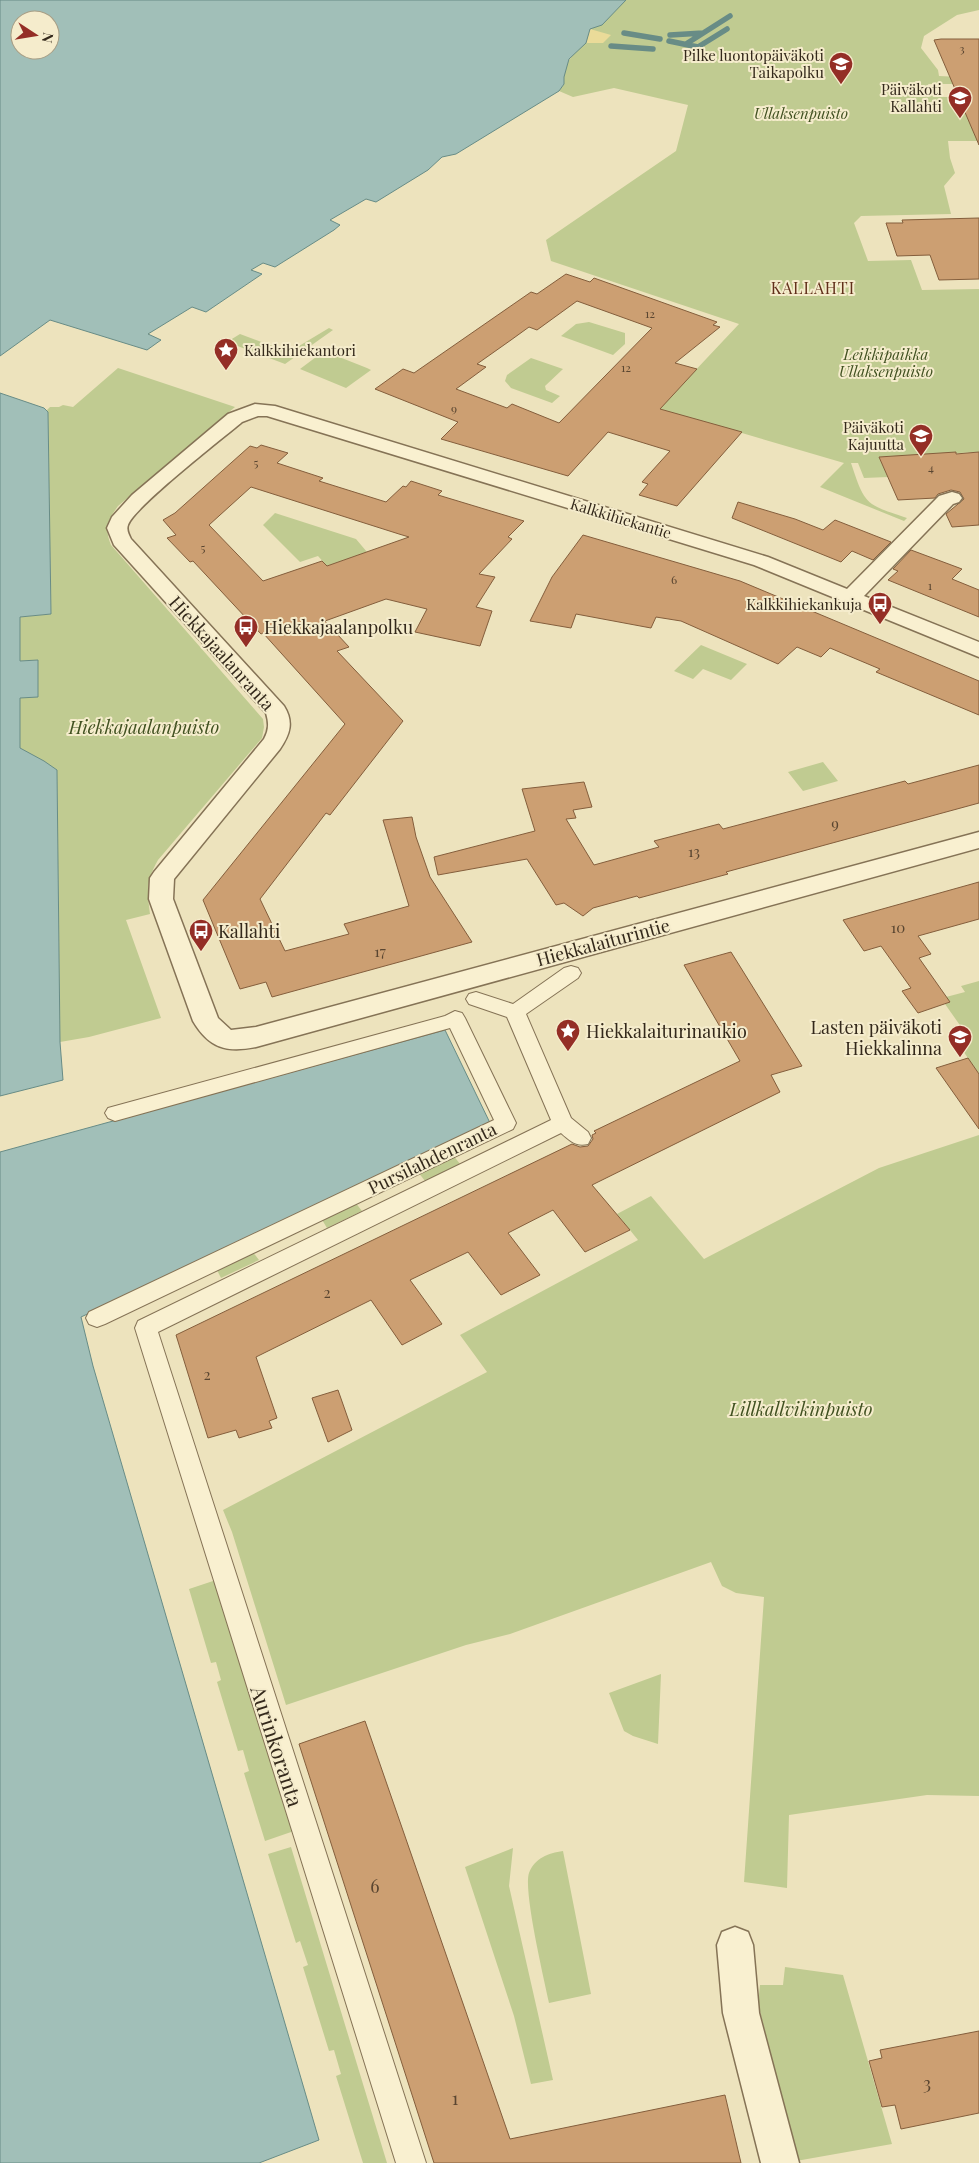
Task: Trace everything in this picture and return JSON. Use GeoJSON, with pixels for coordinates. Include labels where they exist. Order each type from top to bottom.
{"type":"FeatureCollection","features":[{"type":"Feature","properties":{"kind":"street","name":"Kalkkihiekantie"},"geometry":{"type":"LineString","coordinates":[[255,410],[281,413],[761,561],[979,650]]}},
{"type":"Feature","properties":{"kind":"street","name":"Hiekkajaalanranta"},"geometry":{"type":"LineString","coordinates":[[225,1039],[214,1032],[206,1021],[164,912],[160,887],[162,878],[176,858],[272,744],[281,728],[276,711],[120,541],[118,528],[119,521],[139,499],[235,418],[255,410]]}},
{"type":"Feature","properties":{"kind":"street"},"geometry":{"type":"LineString","coordinates":[[851,598],[946,500],[952,498]]}},
{"type":"Feature","properties":{"kind":"street","name":"Hiekkalaiturintie"},"geometry":{"type":"LineString","coordinates":[[225,1039],[235,1040],[256,1037],[979,840]]}},
{"type":"Feature","properties":{"kind":"street"},"geometry":{"type":"LineString","coordinates":[[515,1012],[571,973]]}},
{"type":"Feature","properties":{"kind":"street"},"geometry":{"type":"LineString","coordinates":[[476,999],[515,1012],[563,1123],[581,1138]]}},
{"type":"Feature","properties":{"kind":"street","name":"Pursilahdenranta"},"geometry":{"type":"LineString","coordinates":[[97,1318],[506,1123],[455,1018],[451,1021],[115,1113]]}},
{"type":"Feature","properties":{"kind":"street","name":"Pursilahdenranta"},"geometry":{"type":"LineString","coordinates":[[146,1328],[563,1123]]}},
{"type":"Feature","properties":{"kind":"street","name":"Aurinkoranta"},"geometry":{"type":"LineString","coordinates":[[146,1328],[411,2163]]}},
{"type":"Feature","properties":{"kind":"street"},"geometry":{"type":"LineString","coordinates":[[735,1945],[742,2013],[780,2163]]}},
{"type":"Feature","properties":{"kind":"green space","name":"Ullaksenpuisto"},"geometry":{"type":"Polygon","coordinates":[[[613,0],[979,0],[979,10],[957,15],[924,36],[921,48],[938,70],[939,76],[960,77],[979,84],[928,84],[933,97],[954,97],[957,108],[979,108],[979,141],[948,141],[950,158],[955,173],[944,186],[951,214],[861,216],[854,223],[868,261],[911,260],[922,290],[979,289],[979,452],[879,457],[888,477],[864,478],[858,463],[851,463],[860,487],[869,501],[875,506],[907,518],[904,521],[820,487],[844,463],[658,410],[739,324],[551,261],[546,240],[676,151],[688,105],[614,88],[573,97],[559,91],[564,84],[559,74],[613,0]]]}},
{"type":"Feature","properties":{"kind":"green space"},"geometry":{"type":"Polygon","coordinates":[[[589,322],[625,333],[625,344],[613,355],[561,336],[576,324],[589,322]]]}},
{"type":"Feature","properties":{"kind":"green space"},"geometry":{"type":"Polygon","coordinates":[[[329,328],[333,330],[285,364],[227,342],[240,334],[289,352],[329,328]]]}},
{"type":"Feature","properties":{"kind":"green space"},"geometry":{"type":"Polygon","coordinates":[[[324,351],[371,370],[346,388],[300,369],[324,351]]]}},
{"type":"Feature","properties":{"kind":"green space"},"geometry":{"type":"Polygon","coordinates":[[[531,358],[563,369],[545,386],[546,390],[560,396],[552,403],[511,388],[505,381],[507,375],[531,358]]]}},
{"type":"Feature","properties":{"kind":"green space","name":"Hiekkajaalanpuisto"},"geometry":{"type":"Polygon","coordinates":[[[118,368],[235,407],[118,506],[108,524],[108,534],[111,545],[263,719],[264,727],[262,738],[158,860],[151,874],[148,886],[150,914],[126,920],[161,1018],[89,1037],[60,1042],[57,771],[20,749],[20,698],[38,660],[20,661],[20,617],[51,614],[47,410],[50,407],[63,405],[73,407],[118,368]]]}},
{"type":"Feature","properties":{"kind":"green space"},"geometry":{"type":"Polygon","coordinates":[[[275,513],[356,539],[367,552],[327,566],[318,556],[300,562],[263,525],[275,513]]]}},
{"type":"Feature","properties":{"kind":"green space"},"geometry":{"type":"Polygon","coordinates":[[[701,645],[747,664],[731,680],[703,669],[693,679],[674,671],[701,645]]]}},
{"type":"Feature","properties":{"kind":"green space"},"geometry":{"type":"Polygon","coordinates":[[[823,762],[838,781],[803,791],[788,772],[823,762]]]}},
{"type":"Feature","properties":{"kind":"green space"},"geometry":{"type":"Polygon","coordinates":[[[979,981],[979,1074],[952,1035],[964,1031],[945,1004],[950,1002],[946,997],[965,992],[961,986],[979,981]]]}},
{"type":"Feature","properties":{"kind":"green space","name":"Lillkallvikinpuisto"},"geometry":{"type":"Polygon","coordinates":[[[979,1135],[979,1796],[927,1795],[789,1815],[787,1888],[744,1882],[764,1597],[736,1593],[722,1586],[711,1562],[510,1634],[466,1645],[286,1705],[232,1532],[223,1510],[487,1372],[460,1335],[638,1240],[617,1214],[651,1196],[704,1259],[879,1168],[979,1135]]]}},
{"type":"Feature","properties":{"kind":"green space"},"geometry":{"type":"Polygon","coordinates":[[[453,1155],[460,1164],[425,1181],[418,1172],[453,1155]]]}},
{"type":"Feature","properties":{"kind":"green space"},"geometry":{"type":"Polygon","coordinates":[[[355,1202],[362,1211],[327,1228],[321,1218],[355,1202]]]}},
{"type":"Feature","properties":{"kind":"green space"},"geometry":{"type":"Polygon","coordinates":[[[252,1251],[259,1260],[221,1278],[216,1268],[252,1251]]]}},
{"type":"Feature","properties":{"kind":"green space"},"geometry":{"type":"Polygon","coordinates":[[[216,1580],[294,1831],[265,1841],[244,1773],[249,1771],[243,1750],[238,1751],[217,1682],[221,1680],[216,1662],[211,1663],[189,1589],[216,1580]]]}},
{"type":"Feature","properties":{"kind":"green space"},"geometry":{"type":"Polygon","coordinates":[[[661,1674],[658,1744],[624,1731],[609,1693],[661,1674]]]}},
{"type":"Feature","properties":{"kind":"green space"},"geometry":{"type":"Polygon","coordinates":[[[291,1847],[387,2163],[363,2163],[336,2076],[341,2074],[334,2050],[329,2051],[303,1967],[308,1965],[300,1941],[296,1943],[268,1854],[291,1847]]]}},
{"type":"Feature","properties":{"kind":"green space"},"geometry":{"type":"Polygon","coordinates":[[[513,1848],[509,1886],[553,2080],[531,2084],[514,2016],[465,1867],[513,1848]]]}},
{"type":"Feature","properties":{"kind":"green space"},"geometry":{"type":"Polygon","coordinates":[[[563,1851],[591,1994],[549,2003],[535,1935],[528,1882],[529,1873],[538,1860],[552,1853],[563,1851]]]}},
{"type":"Feature","properties":{"kind":"green space"},"geometry":{"type":"Polygon","coordinates":[[[785,1967],[843,1975],[892,2144],[796,2161],[758,2003],[760,1985],[783,1985],[785,1967]]]}},
{"type":"Feature","properties":{"kind":"sand"},"geometry":{"type":"Polygon","coordinates":[[[590,29],[611,35],[603,43],[586,43],[590,29]]]}},
{"type":"Feature","properties":{"kind":"water"},"geometry":{"type":"Polygon","coordinates":[[[0,0],[626,0],[602,25],[590,29],[586,43],[569,59],[564,84],[559,91],[456,154],[442,157],[428,170],[376,202],[366,199],[330,220],[340,225],[275,267],[263,263],[251,270],[262,274],[206,312],[192,307],[148,334],[161,340],[147,350],[50,320],[0,356],[0,0]]]}},
{"type":"Feature","properties":{"kind":"water"},"geometry":{"type":"Polygon","coordinates":[[[0,393],[44,408],[48,412],[51,614],[20,617],[20,661],[38,660],[38,697],[20,698],[20,748],[57,770],[60,1042],[63,1080],[0,1096],[0,393]]]}},
{"type":"Feature","properties":{"kind":"water"},"geometry":{"type":"Polygon","coordinates":[[[445,1030],[491,1125],[81,1317],[93,1366],[319,2140],[259,2163],[0,2163],[0,1152],[445,1030]]]}},
{"type":"Feature","properties":{"kind":"building"},"geometry":{"type":"Polygon","coordinates":[[[979,39],[979,145],[934,40],[979,39]]]}},
{"type":"Feature","properties":{"kind":"building"},"geometry":{"type":"Polygon","coordinates":[[[979,218],[979,279],[939,280],[930,255],[897,256],[886,223],[903,223],[902,220],[979,218]]]}},
{"type":"Feature","properties":{"kind":"building"},"geometry":{"type":"Polygon","coordinates":[[[566,274],[590,282],[594,278],[717,322],[713,325],[720,327],[675,363],[697,369],[660,409],[742,432],[677,506],[639,495],[648,484],[642,482],[670,451],[608,432],[568,476],[441,439],[458,422],[375,389],[403,369],[414,373],[531,292],[537,294],[566,274]],[[577,301],[537,330],[529,327],[477,364],[486,367],[456,389],[507,408],[512,404],[559,423],[652,328],[577,301]]]}},
{"type":"Feature","properties":{"kind":"building"},"geometry":{"type":"Polygon","coordinates":[[[261,445],[288,453],[277,463],[323,478],[319,481],[386,502],[411,481],[442,491],[438,495],[524,521],[508,537],[512,539],[479,574],[495,577],[476,607],[492,611],[480,646],[415,632],[427,609],[386,599],[325,621],[349,647],[337,651],[403,721],[330,815],[326,813],[260,899],[285,951],[349,934],[344,924],[409,906],[383,820],[412,817],[416,837],[430,877],[472,942],[272,997],[266,982],[240,989],[203,900],[345,724],[263,633],[261,634],[193,561],[190,562],[167,538],[176,535],[163,520],[175,513],[250,446],[257,448],[261,445]],[[251,487],[209,525],[263,581],[322,561],[327,566],[409,537],[251,487]]]}},
{"type":"Feature","properties":{"kind":"building"},"geometry":{"type":"Polygon","coordinates":[[[956,452],[956,454],[979,452],[979,525],[952,527],[946,514],[964,499],[960,492],[951,490],[938,494],[935,498],[898,500],[879,457],[956,452]]]}},
{"type":"Feature","properties":{"kind":"building"},"geometry":{"type":"Polygon","coordinates":[[[738,502],[795,519],[823,530],[835,520],[891,542],[873,560],[852,551],[841,562],[732,518],[738,502]]]}},
{"type":"Feature","properties":{"kind":"building"},"geometry":{"type":"Polygon","coordinates":[[[583,535],[740,581],[979,681],[979,715],[876,672],[880,669],[830,648],[821,657],[797,647],[778,664],[681,621],[656,617],[651,628],[576,614],[571,628],[530,621],[552,577],[583,535]]]}},
{"type":"Feature","properties":{"kind":"building"},"geometry":{"type":"Polygon","coordinates":[[[911,550],[962,569],[952,579],[979,590],[979,617],[888,580],[898,571],[893,569],[911,550]]]}},
{"type":"Feature","properties":{"kind":"building"},"geometry":{"type":"Polygon","coordinates":[[[979,765],[979,803],[726,872],[728,874],[639,898],[637,896],[593,908],[583,916],[564,903],[556,905],[527,859],[438,875],[434,857],[535,831],[522,789],[584,782],[592,807],[573,810],[576,818],[566,819],[594,865],[659,847],[654,841],[719,824],[723,829],[905,781],[908,784],[979,765]]]}},
{"type":"Feature","properties":{"kind":"building"},"geometry":{"type":"Polygon","coordinates":[[[979,882],[979,919],[918,936],[931,954],[919,958],[950,1002],[918,1013],[902,991],[911,988],[881,946],[864,951],[843,920],[979,882]]]}},
{"type":"Feature","properties":{"kind":"building"},"geometry":{"type":"Polygon","coordinates":[[[731,952],[802,1066],[771,1075],[780,1092],[592,1185],[630,1230],[585,1252],[553,1210],[508,1233],[540,1275],[501,1295],[468,1252],[410,1280],[442,1324],[402,1345],[371,1300],[256,1357],[277,1418],[269,1421],[272,1428],[239,1438],[236,1430],[208,1438],[176,1335],[572,1144],[580,1147],[588,1146],[593,1139],[592,1135],[596,1133],[594,1131],[740,1061],[684,965],[731,952]]]}},
{"type":"Feature","properties":{"kind":"building"},"geometry":{"type":"Polygon","coordinates":[[[968,1058],[979,1074],[979,1129],[936,1068],[968,1058]]]}},
{"type":"Feature","properties":{"kind":"building"},"geometry":{"type":"Polygon","coordinates":[[[338,1390],[352,1430],[328,1442],[312,1398],[338,1390]]]}},
{"type":"Feature","properties":{"kind":"building"},"geometry":{"type":"Polygon","coordinates":[[[365,1721],[510,2139],[725,2095],[741,2163],[434,2163],[299,1744],[365,1721]]]}},
{"type":"Feature","properties":{"kind":"building"},"geometry":{"type":"Polygon","coordinates":[[[979,2031],[979,2113],[901,2129],[895,2105],[882,2107],[869,2061],[882,2058],[880,2050],[979,2031]]]}},
{"type":"Feature","properties":{"kind":"waterway"},"geometry":{"type":"LineString","coordinates":[[686,44],[730,16]]}},
{"type":"Feature","properties":{"kind":"waterway"},"geometry":{"type":"LineString","coordinates":[[669,41],[698,47],[727,29]]}},
{"type":"Feature","properties":{"kind":"waterway"},"geometry":{"type":"LineString","coordinates":[[624,33],[660,39]]}},
{"type":"Feature","properties":{"kind":"waterway"},"geometry":{"type":"LineString","coordinates":[[670,35],[703,33]]}},
{"type":"Feature","properties":{"kind":"waterway"},"geometry":{"type":"LineString","coordinates":[[611,46],[653,49]]}},
{"type":"Feature","properties":{"kind":"place","name":"Pilke luontopäiväkoti Taikapolku"},"geometry":{"type":"Point","coordinates":[841,85]}},
{"type":"Feature","properties":{"kind":"place","name":"Päiväkoti Kallahti"},"geometry":{"type":"Point","coordinates":[960,119]}},
{"type":"Feature","properties":{"kind":"place","name":"Kalkkihiekantori"},"geometry":{"type":"Point","coordinates":[226,371]}},
{"type":"Feature","properties":{"kind":"place","name":"Päiväkoti Kajuutta"},"geometry":{"type":"Point","coordinates":[921,457]}},
{"type":"Feature","properties":{"kind":"place","name":"Kalkkihiekankuja"},"geometry":{"type":"Point","coordinates":[880,625]}},
{"type":"Feature","properties":{"kind":"place","name":"Hiekkajaalanpolku"},"geometry":{"type":"Point","coordinates":[246,648]}},
{"type":"Feature","properties":{"kind":"place","name":"Kallahti"},"geometry":{"type":"Point","coordinates":[201,952]}},
{"type":"Feature","properties":{"kind":"place","name":"Hiekkalaiturinaukio"},"geometry":{"type":"Point","coordinates":[568,1052]}},
{"type":"Feature","properties":{"kind":"place","name":"Lasten päiväkoti Hiekkalinna"},"geometry":{"type":"Point","coordinates":[960,1058]}},
{"type":"Feature","properties":{"kind":"district","name":"KALLAHTI"},"geometry":{"type":"Point","coordinates":[813,287]}},
{"type":"Feature","properties":{"kind":"park label","name":"Leikkipaikka Ullaksenpuisto"},"geometry":{"type":"Point","coordinates":[886,362]}}]}
